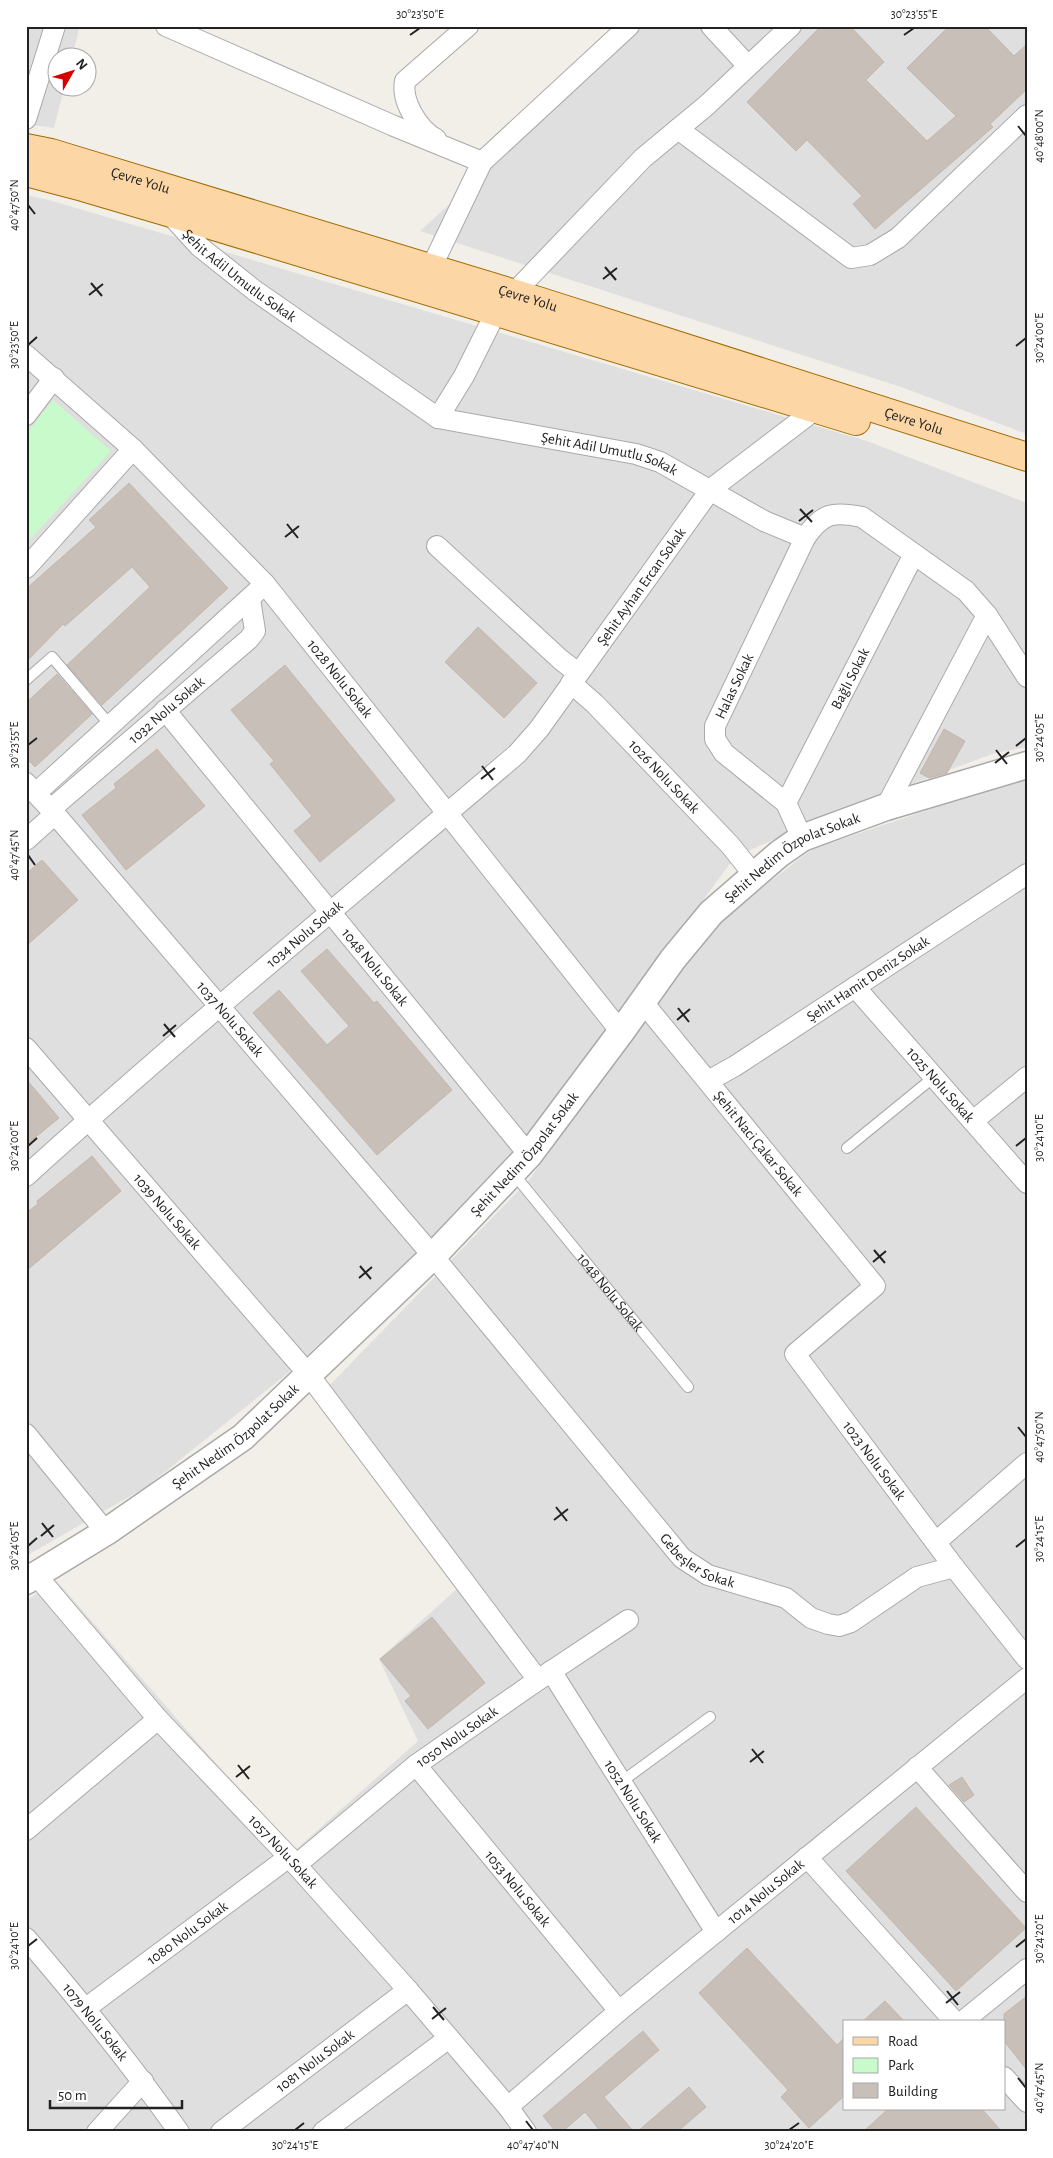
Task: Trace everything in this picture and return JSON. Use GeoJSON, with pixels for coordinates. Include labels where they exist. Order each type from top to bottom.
{"type":"FeatureCollection","features":[{"type":"Feature","properties":{"kind":"main road","name":"Çevre Yolu"},"geometry":{"type":"LineString","coordinates":[[39,150],[431,268],[505,302],[816,409],[944,447],[1027,476]]}},
{"type":"Feature","properties":{"kind":"main road","name":"Çevre Yolu"},"geometry":{"type":"LineString","coordinates":[[26,172],[505,302],[1027,457]]}},
{"type":"Feature","properties":{"kind":"street"},"geometry":{"type":"LineString","coordinates":[[26,119],[55,26]]}},
{"type":"Feature","properties":{"kind":"street"},"geometry":{"type":"LineString","coordinates":[[166,26],[394,126],[482,162]]}},
{"type":"Feature","properties":{"kind":"street"},"geometry":{"type":"LineString","coordinates":[[468,26],[405,81],[404,88],[406,98],[418,123],[432,136],[482,162]]}},
{"type":"Feature","properties":{"kind":"street"},"geometry":{"type":"LineString","coordinates":[[431,268],[482,162],[629,26]]}},
{"type":"Feature","properties":{"kind":"street"},"geometry":{"type":"LineString","coordinates":[[711,26],[748,66]]}},
{"type":"Feature","properties":{"kind":"street"},"geometry":{"type":"LineString","coordinates":[[438,418],[464,376],[505,302],[643,158],[678,129],[791,26]]}},
{"type":"Feature","properties":{"kind":"street"},"geometry":{"type":"LineString","coordinates":[[678,129],[851,258],[870,254],[898,238],[1027,115]]}},
{"type":"Feature","properties":{"kind":"street"},"geometry":{"type":"LineString","coordinates":[[26,132],[39,150]]}},
{"type":"Feature","properties":{"kind":"street","name":"Şehit Adil Umutlu Sokak"},"geometry":{"type":"LineString","coordinates":[[168,212],[200,247],[254,290],[438,418],[636,454],[660,462],[711,489],[764,521],[805,538]]}},
{"type":"Feature","properties":{"kind":"street","name":"1028 Nolu Sokak"},"geometry":{"type":"LineString","coordinates":[[26,356],[54,378],[133,450],[265,584],[621,1032]]}},
{"type":"Feature","properties":{"kind":"street"},"geometry":{"type":"LineString","coordinates":[[26,415],[54,378]]}},
{"type":"Feature","properties":{"kind":"street","name":"Şehit Ayhan Ercan Sokak"},"geometry":{"type":"LineString","coordinates":[[575,678],[711,489],[816,409]]}},
{"type":"Feature","properties":{"kind":"street"},"geometry":{"type":"LineString","coordinates":[[26,568],[133,450]]}},
{"type":"Feature","properties":{"kind":"street"},"geometry":{"type":"LineString","coordinates":[[805,538],[815,523],[829,514],[862,517],[966,591],[987,615],[1027,677]]}},
{"type":"Feature","properties":{"kind":"street","name":"Halas Sokak"},"geometry":{"type":"LineString","coordinates":[[802,838],[786,803],[724,753],[715,739],[715,726],[805,538]]}},
{"type":"Feature","properties":{"kind":"street","name":"1026 Nolu Sokak"},"geometry":{"type":"LineString","coordinates":[[437,546],[561,660],[595,704],[730,845],[754,875]]}},
{"type":"Feature","properties":{"kind":"street","name":"Bağlı Sokak"},"geometry":{"type":"LineString","coordinates":[[786,803],[914,554]]}},
{"type":"Feature","properties":{"kind":"street"},"geometry":{"type":"LineString","coordinates":[[31,788],[110,725],[265,584]]}},
{"type":"Feature","properties":{"kind":"street","name":"1032 Nolu Sokak"},"geometry":{"type":"LineString","coordinates":[[26,840],[53,812],[165,710],[249,639],[255,631],[250,599]]}},
{"type":"Feature","properties":{"kind":"street"},"geometry":{"type":"LineString","coordinates":[[886,807],[987,615]]}},
{"type":"Feature","properties":{"kind":"street","name":"1034 Nolu Sokak"},"geometry":{"type":"LineString","coordinates":[[26,1176],[330,911],[448,814],[517,754],[540,729],[575,678]]}},
{"type":"Feature","properties":{"kind":"street","name":"1048 Nolu Sokak"},"geometry":{"type":"LineString","coordinates":[[165,710],[330,911],[521,1164]]}},
{"type":"Feature","properties":{"kind":"street","name":"Şehit Nedim Özpolat Sokak"},"geometry":{"type":"LineString","coordinates":[[31,1578],[106,1532],[243,1437],[433,1256],[521,1164],[621,1032],[673,959],[711,913],[754,875],[802,838],[886,807],[1027,765]]}},
{"type":"Feature","properties":{"kind":"street","name":"1037 Nolu Sokak"},"geometry":{"type":"LineString","coordinates":[[31,788],[433,1256]]}},
{"type":"Feature","properties":{"kind":"street","name":"Şehit Hamit Deniz Sokak"},"geometry":{"type":"LineString","coordinates":[[708,1080],[735,1066],[1027,874]]}},
{"type":"Feature","properties":{"kind":"street","name":"1025 Nolu Sokak"},"geometry":{"type":"LineString","coordinates":[[855,987],[1027,1183]]}},
{"type":"Feature","properties":{"kind":"street","name":"Şehit Naci Çakar Sokak"},"geometry":{"type":"LineString","coordinates":[[642,1001],[875,1286],[795,1354]]}},
{"type":"Feature","properties":{"kind":"street","name":"1039 Nolu Sokak"},"geometry":{"type":"LineString","coordinates":[[26,1048],[309,1375],[544,1676]]}},
{"type":"Feature","properties":{"kind":"street"},"geometry":{"type":"LineString","coordinates":[[972,1121],[1027,1078]]}},
{"type":"Feature","properties":{"kind":"street","name":"Gebeşler Sokak"},"geometry":{"type":"LineString","coordinates":[[433,1256],[682,1558],[708,1575],[786,1598],[811,1618],[839,1626],[852,1622],[918,1577],[954,1567]]}},
{"type":"Feature","properties":{"kind":"street","name":"1023 Nolu Sokak"},"geometry":{"type":"LineString","coordinates":[[795,1354],[954,1567]]}},
{"type":"Feature","properties":{"kind":"street"},"geometry":{"type":"LineString","coordinates":[[26,1434],[106,1532]]}},
{"type":"Feature","properties":{"kind":"street"},"geometry":{"type":"LineString","coordinates":[[936,1542],[1027,1463]]}},
{"type":"Feature","properties":{"kind":"street"},"geometry":{"type":"LineString","coordinates":[[954,1567],[1027,1659]]}},
{"type":"Feature","properties":{"kind":"street","name":"1057 Nolu Sokak"},"geometry":{"type":"LineString","coordinates":[[31,1578],[158,1720],[293,1861],[408,1990],[508,2107],[526,2132]]}},
{"type":"Feature","properties":{"kind":"street","name":"1050 Nolu Sokak"},"geometry":{"type":"LineString","coordinates":[[293,1861],[416,1766],[544,1676],[628,1620]]}},
{"type":"Feature","properties":{"kind":"street","name":"1052 Nolu Sokak"},"geometry":{"type":"LineString","coordinates":[[544,1676],[621,1782],[716,1932]]}},
{"type":"Feature","properties":{"kind":"street","name":"1014 Nolu Sokak"},"geometry":{"type":"LineString","coordinates":[[508,2107],[619,2011],[1027,1678]]}},
{"type":"Feature","properties":{"kind":"street"},"geometry":{"type":"LineString","coordinates":[[26,1830],[158,1720]]}},
{"type":"Feature","properties":{"kind":"street","name":"1053 Nolu Sokak"},"geometry":{"type":"LineString","coordinates":[[416,1766],[619,2011]]}},
{"type":"Feature","properties":{"kind":"street"},"geometry":{"type":"LineString","coordinates":[[917,1767],[1027,1892]]}},
{"type":"Feature","properties":{"kind":"street"},"geometry":{"type":"LineString","coordinates":[[807,1856],[953,2020]]}},
{"type":"Feature","properties":{"kind":"street","name":"1080 Nolu Sokak"},"geometry":{"type":"LineString","coordinates":[[86,2008],[293,1861]]}},
{"type":"Feature","properties":{"kind":"street","name":"1079 Nolu Sokak"},"geometry":{"type":"LineString","coordinates":[[26,1938],[86,2008],[143,2081],[179,2132]]}},
{"type":"Feature","properties":{"kind":"street"},"geometry":{"type":"LineString","coordinates":[[964,2020],[1027,1969]]}},
{"type":"Feature","properties":{"kind":"street","name":"1081 Nolu Sokak"},"geometry":{"type":"LineString","coordinates":[[221,2132],[408,1990]]}},
{"type":"Feature","properties":{"kind":"street"},"geometry":{"type":"LineString","coordinates":[[323,2132],[448,2038]]}},
{"type":"Feature","properties":{"kind":"street"},"geometry":{"type":"LineString","coordinates":[[1006,2079],[1027,2102]]}},
{"type":"Feature","properties":{"kind":"street"},"geometry":{"type":"LineString","coordinates":[[97,2132],[143,2081]]}},
{"type":"Feature","properties":{"kind":"lane"},"geometry":{"type":"LineString","coordinates":[[26,680],[52,657],[110,725]]}},
{"type":"Feature","properties":{"kind":"lane"},"geometry":{"type":"LineString","coordinates":[[847,1148],[934,1077]]}},
{"type":"Feature","properties":{"kind":"lane","name":"1048 Nolu Sokak"},"geometry":{"type":"LineString","coordinates":[[521,1164],[688,1387]]}},
{"type":"Feature","properties":{"kind":"lane"},"geometry":{"type":"LineString","coordinates":[[621,1782],[710,1717]]}},
{"type":"Feature","properties":{"kind":"shaded area"},"geometry":{"type":"Polygon","coordinates":[[[26,26],[80,26],[74,48],[48,48],[48,98],[62,98],[54,128],[26,124],[26,26]]]}},
{"type":"Feature","properties":{"kind":"shaded area"},"geometry":{"type":"Polygon","coordinates":[[[644,26],[1027,26],[1027,434],[901,387],[420,231],[644,26]]]}},
{"type":"Feature","properties":{"kind":"shaded area"},"geometry":{"type":"Polygon","coordinates":[[[26,195],[49,200],[867,441],[1027,503],[1027,747],[995,753],[825,816],[735,857],[504,1169],[288,1373],[146,1487],[26,1556],[26,195]]]}},
{"type":"Feature","properties":{"kind":"shaded area"},"geometry":{"type":"Polygon","coordinates":[[[1027,777],[1027,2132],[26,2132],[26,1601],[56,1580],[293,1852],[418,1741],[379,1659],[469,1578],[325,1390],[529,1180],[711,928],[812,849],[1027,777]]]}},
{"type":"Feature","properties":{"kind":"green space"},"geometry":{"type":"Polygon","coordinates":[[[53,400],[111,451],[26,544],[26,434],[53,400]]]}},
{"type":"Feature","properties":{"kind":"building"},"geometry":{"type":"Polygon","coordinates":[[[821,26],[850,26],[884,62],[866,80],[927,141],[956,116],[907,68],[949,26],[985,26],[1014,56],[1027,44],[1027,89],[990,124],[993,127],[875,229],[853,204],[862,196],[807,140],[796,151],[747,102],[821,26]]]}},
{"type":"Feature","properties":{"kind":"building"},"geometry":{"type":"Polygon","coordinates":[[[129,483],[228,588],[102,705],[67,665],[150,587],[132,567],[65,626],[63,624],[26,662],[26,589],[96,527],[89,520],[129,483]]]}},
{"type":"Feature","properties":{"kind":"building"},"geometry":{"type":"Polygon","coordinates":[[[478,627],[537,683],[504,718],[445,662],[478,627]]]}},
{"type":"Feature","properties":{"kind":"building"},"geometry":{"type":"Polygon","coordinates":[[[285,665],[395,800],[320,862],[294,831],[312,816],[270,764],[274,761],[231,710],[285,665]]]}},
{"type":"Feature","properties":{"kind":"building"},"geometry":{"type":"Polygon","coordinates":[[[57,674],[92,714],[35,767],[26,758],[26,703],[57,674]]]}},
{"type":"Feature","properties":{"kind":"building"},"geometry":{"type":"Polygon","coordinates":[[[944,729],[965,741],[947,773],[929,778],[920,773],[944,729]]]}},
{"type":"Feature","properties":{"kind":"building"},"geometry":{"type":"Polygon","coordinates":[[[157,749],[205,806],[126,870],[82,815],[116,788],[114,784],[157,749]]]}},
{"type":"Feature","properties":{"kind":"building"},"geometry":{"type":"Polygon","coordinates":[[[42,860],[78,900],[26,946],[26,874],[42,860]]]}},
{"type":"Feature","properties":{"kind":"building"},"geometry":{"type":"Polygon","coordinates":[[[327,949],[374,1003],[377,1001],[452,1090],[377,1155],[253,1013],[279,990],[327,1045],[349,1026],[301,971],[327,949]]]}},
{"type":"Feature","properties":{"kind":"building"},"geometry":{"type":"Polygon","coordinates":[[[26,1079],[59,1118],[26,1145],[26,1079]]]}},
{"type":"Feature","properties":{"kind":"building"},"geometry":{"type":"Polygon","coordinates":[[[92,1156],[121,1191],[26,1271],[26,1213],[38,1204],[37,1201],[92,1156]]]}},
{"type":"Feature","properties":{"kind":"building"},"geometry":{"type":"Polygon","coordinates":[[[432,1617],[485,1683],[428,1729],[405,1701],[411,1696],[380,1659],[432,1617]]]}},
{"type":"Feature","properties":{"kind":"building"},"geometry":{"type":"Polygon","coordinates":[[[962,1777],[974,1795],[964,1802],[949,1785],[962,1777]]]}},
{"type":"Feature","properties":{"kind":"building"},"geometry":{"type":"Polygon","coordinates":[[[916,1807],[1026,1928],[956,1991],[846,1871],[916,1807]]]}},
{"type":"Feature","properties":{"kind":"building"},"geometry":{"type":"Polygon","coordinates":[[[747,1948],[837,2045],[843,2039],[843,2097],[809,2128],[781,2097],[788,2090],[699,1993],[747,1948]]]}},
{"type":"Feature","properties":{"kind":"building"},"geometry":{"type":"Polygon","coordinates":[[[1027,1996],[1027,2070],[1006,2044],[1006,2020],[1004,2020],[1004,2014],[1027,1996]]]}},
{"type":"Feature","properties":{"kind":"building"},"geometry":{"type":"Polygon","coordinates":[[[885,2001],[903,2020],[864,2020],[885,2001]]]}},
{"type":"Feature","properties":{"kind":"building"},"geometry":{"type":"Polygon","coordinates":[[[643,2031],[659,2050],[604,2097],[634,2132],[601,2132],[585,2112],[562,2132],[556,2132],[543,2116],[643,2031]]]}},
{"type":"Feature","properties":{"kind":"building"},"geometry":{"type":"Polygon","coordinates":[[[689,2087],[706,2107],[677,2132],[637,2132],[689,2087]]]}},
{"type":"Feature","properties":{"kind":"building"},"geometry":{"type":"Polygon","coordinates":[[[887,2110],[983,2110],[1002,2132],[863,2132],[887,2110]]]}}]}
